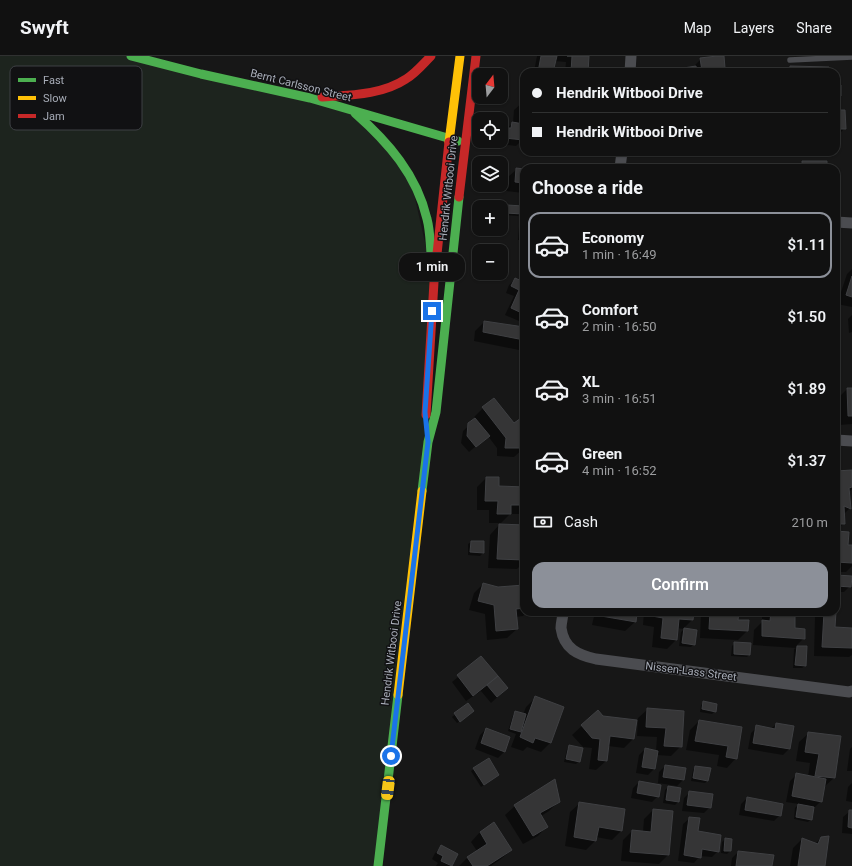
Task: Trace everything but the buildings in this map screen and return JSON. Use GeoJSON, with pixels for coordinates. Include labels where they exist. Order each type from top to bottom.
{"type":"FeatureCollection","features":[{"type":"Feature","properties":{"kind":"main road","name":"Bernt Carlsson Street"},"geometry":{"type":"LineString","coordinates":[[131,56],[201,74],[310,98],[465,143]]}},
{"type":"Feature","properties":{"kind":"main road"},"geometry":{"type":"LineString","coordinates":[[310,98],[356,95],[385,90],[401,82],[415,72],[431,56]]}},
{"type":"Feature","properties":{"kind":"main road","name":"Hendrik Witbooi Drive"},"geometry":{"type":"LineString","coordinates":[[428,442],[425,412],[434,282],[449,138],[460,56]]}},
{"type":"Feature","properties":{"kind":"main road","name":"Hendrik Witbooi Drive"},"geometry":{"type":"LineString","coordinates":[[378,866],[428,442],[436,412],[465,143],[476,56]]}},
{"type":"Feature","properties":{"kind":"main road"},"geometry":{"type":"LineString","coordinates":[[350,109],[391,146],[409,172],[416,186],[427,219],[434,282]]}},
{"type":"Feature","properties":{"kind":"street"},"geometry":{"type":"LineString","coordinates":[[630,68],[632,56]]}},
{"type":"Feature","properties":{"kind":"street"},"geometry":{"type":"LineString","coordinates":[[840,222],[852,223]]}},
{"type":"Feature","properties":{"kind":"street"},"geometry":{"type":"LineString","coordinates":[[840,440],[852,441]]}},
{"type":"Feature","properties":{"kind":"street","name":"Nissen-Lass Street"},"geometry":{"type":"LineString","coordinates":[[562,616],[561,628],[565,640],[572,650],[581,656],[849,692],[852,691]]}},
{"type":"Feature","properties":{"kind":"lane"},"geometry":{"type":"LineString","coordinates":[[790,60],[852,58]]}},
{"type":"Feature","properties":{"kind":"shaded area"},"geometry":{"type":"Polygon","coordinates":[[[0,56],[131,56],[350,109],[409,172],[434,282],[428,442],[378,866],[0,866],[0,56]]]}},
{"type":"Feature","properties":{"kind":"traffic: fast"},"geometry":{"type":"LineString","coordinates":[[131,56],[201,74],[310,98],[458,141]]}},
{"type":"Feature","properties":{"kind":"traffic: fast"},"geometry":{"type":"LineString","coordinates":[[355,113],[390,148],[409,174],[416,188],[427,219],[431,253]]}},
{"type":"Feature","properties":{"kind":"traffic: fast"},"geometry":{"type":"LineString","coordinates":[[422,491],[428,442],[436,412],[459,197]]}},
{"type":"Feature","properties":{"kind":"traffic: fast"},"geometry":{"type":"LineString","coordinates":[[378,866],[398,695]]}},
{"type":"Feature","properties":{"kind":"traffic: slow"},"geometry":{"type":"LineString","coordinates":[[449,142],[460,56]]}},
{"type":"Feature","properties":{"kind":"traffic: slow"},"geometry":{"type":"LineString","coordinates":[[398,695],[422,491]]}},
{"type":"Feature","properties":{"kind":"traffic: jam"},"geometry":{"type":"LineString","coordinates":[[322,97],[366,93],[387,88],[410,77],[431,56]]}},
{"type":"Feature","properties":{"kind":"traffic: jam"},"geometry":{"type":"LineString","coordinates":[[459,197],[476,56]]}},
{"type":"Feature","properties":{"kind":"traffic: jam"},"geometry":{"type":"LineString","coordinates":[[426,415],[434,282],[449,142]]}},
{"type":"Feature","properties":{"kind":"route"},"geometry":{"type":"LineString","coordinates":[[391,756],[428,442],[425,412],[432,311]]}}]}
